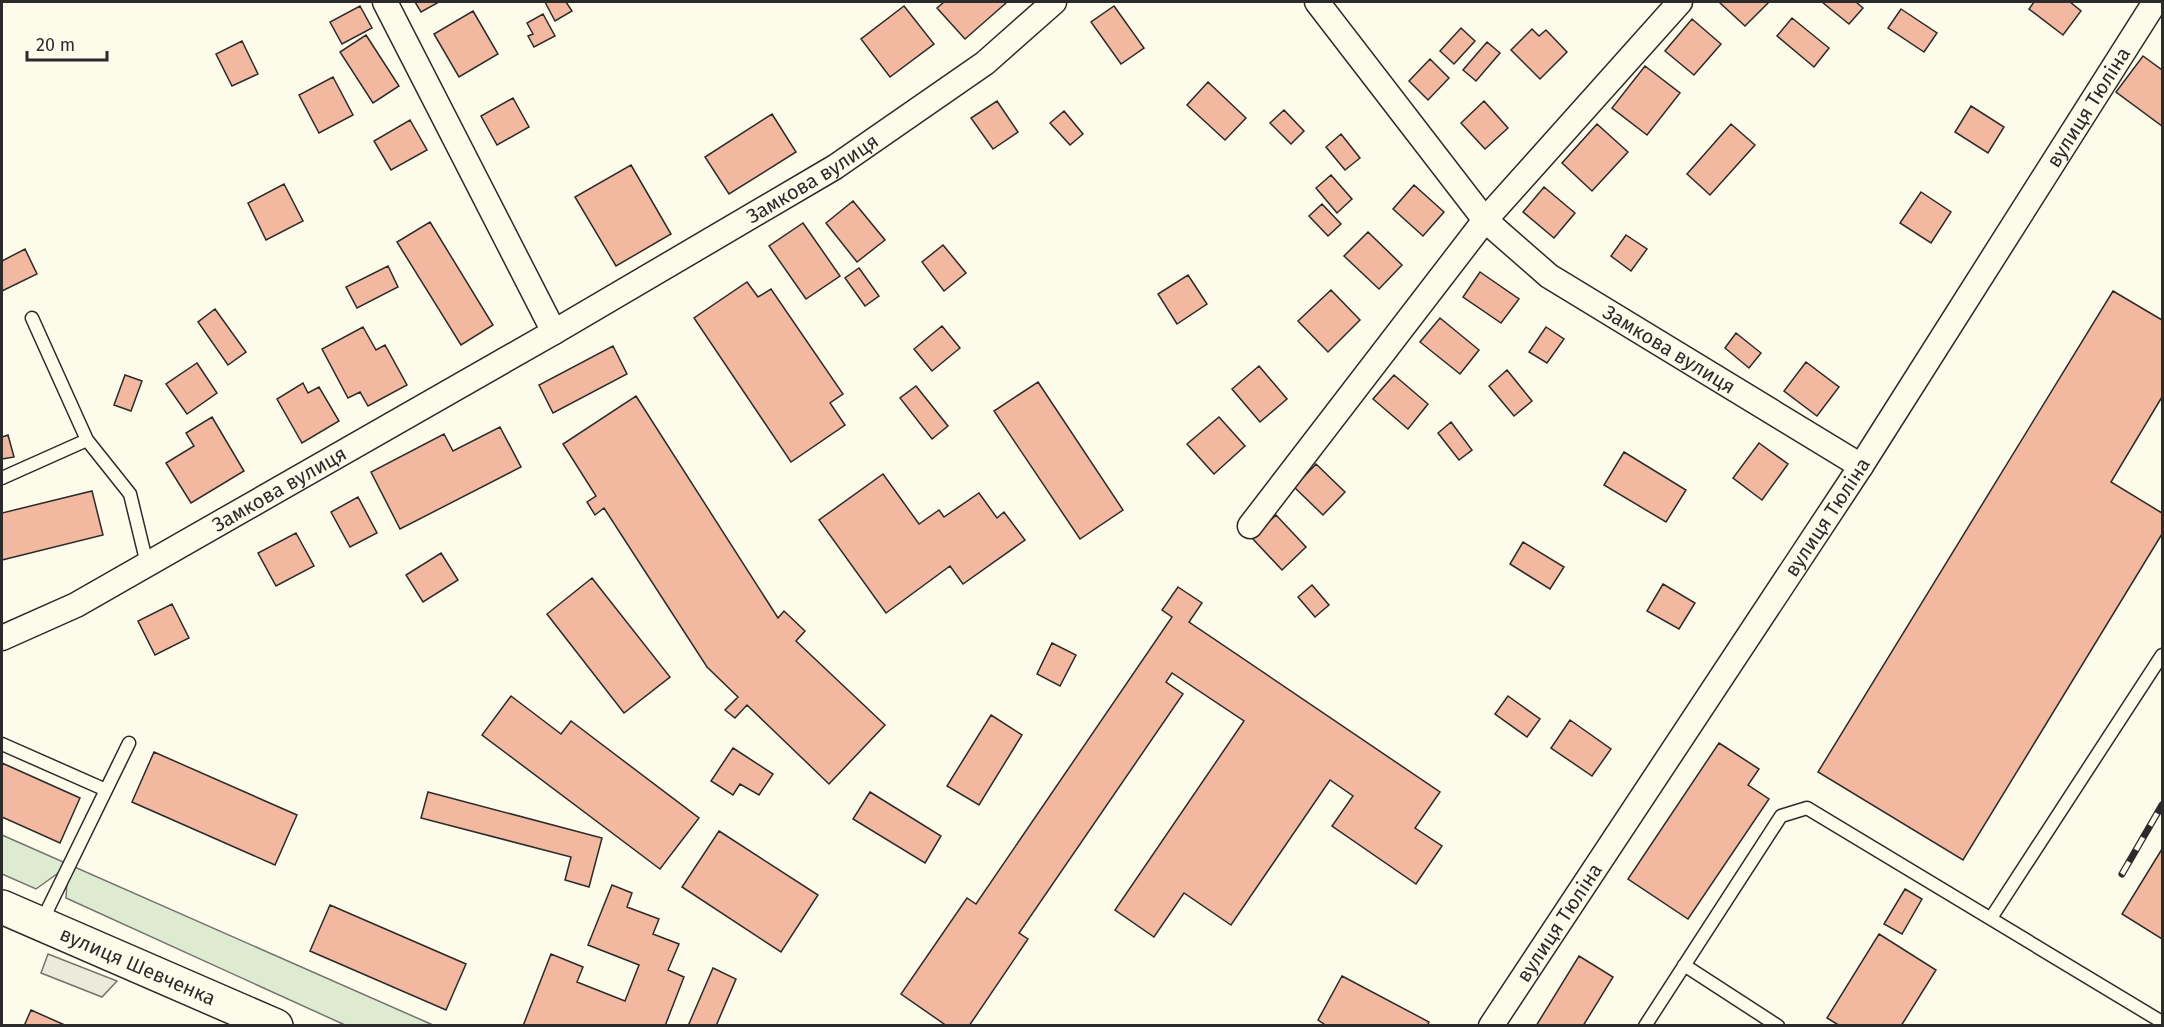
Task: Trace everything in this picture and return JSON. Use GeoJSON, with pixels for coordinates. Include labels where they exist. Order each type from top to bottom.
{"type":"FeatureCollection","features":[{"type":"Feature","properties":{"kind":"main road","name":"вулиця Шевченка"},"geometry":{"type":"LineString","coordinates":[[2,907],[276,1026]]}},
{"type":"Feature","properties":{"kind":"street"},"geometry":{"type":"LineString","coordinates":[[385,2],[554,332]]}},
{"type":"Feature","properties":{"kind":"street","name":"Замкова вулиця"},"geometry":{"type":"LineString","coordinates":[[2,638],[76,605],[554,332],[835,166],[985,63],[1052,2]]}},
{"type":"Feature","properties":{"kind":"street","name":"Замкова вулиця"},"geometry":{"type":"LineString","coordinates":[[1317,2],[1485,220],[1550,276],[1861,466]]}},
{"type":"Feature","properties":{"kind":"street"},"geometry":{"type":"LineString","coordinates":[[1250,526],[1485,220],[1680,2]]}},
{"type":"Feature","properties":{"kind":"street","name":"вулиця Тюліна"},"geometry":{"type":"LineString","coordinates":[[1491,1026],[1861,466],[2155,2]]}},
{"type":"Feature","properties":{"kind":"lane"},"geometry":{"type":"LineString","coordinates":[[32,318],[87,440],[130,494],[147,564]]}},
{"type":"Feature","properties":{"kind":"lane"},"geometry":{"type":"LineString","coordinates":[[2,478],[87,440]]}},
{"type":"Feature","properties":{"kind":"lane"},"geometry":{"type":"LineString","coordinates":[[1991,918],[2163,655]]}},
{"type":"Feature","properties":{"kind":"lane"},"geometry":{"type":"LineString","coordinates":[[41,924],[129,743]]}},
{"type":"Feature","properties":{"kind":"lane"},"geometry":{"type":"LineString","coordinates":[[2,744],[106,790]]}},
{"type":"Feature","properties":{"kind":"lane"},"geometry":{"type":"LineString","coordinates":[[1645,1026],[1781,816],[1808,808],[2163,1022]]}},
{"type":"Feature","properties":{"kind":"lane"},"geometry":{"type":"LineString","coordinates":[[1684,965],[1778,1026]]}},
{"type":"Feature","properties":{"kind":"green space"},"geometry":{"type":"Polygon","coordinates":[[[2,835],[433,1025],[345,1025],[66,898],[68,866],[36,889],[2,874],[2,835]]]}},
{"type":"Feature","properties":{"kind":"shaded area"},"geometry":{"type":"Polygon","coordinates":[[[48,954],[117,981],[102,997],[41,973],[48,954]]]}},
{"type":"Feature","properties":{"kind":"building"},"geometry":{"type":"Polygon","coordinates":[[[415,2],[439,2],[421,12],[415,2]]]}},
{"type":"Feature","properties":{"kind":"building"},"geometry":{"type":"Polygon","coordinates":[[[545,2],[566,2],[572,11],[555,21],[545,2]]]}},
{"type":"Feature","properties":{"kind":"building"},"geometry":{"type":"Polygon","coordinates":[[[944,2],[1006,3],[965,39],[937,8],[944,2]]]}},
{"type":"Feature","properties":{"kind":"building"},"geometry":{"type":"Polygon","coordinates":[[[1719,2],[1769,2],[1745,26],[1719,2]]]}},
{"type":"Feature","properties":{"kind":"building"},"geometry":{"type":"Polygon","coordinates":[[[1822,2],[1856,2],[1863,8],[1849,24],[1822,2]]]}},
{"type":"Feature","properties":{"kind":"building"},"geometry":{"type":"Polygon","coordinates":[[[2034,2],[2070,2],[2081,11],[2063,35],[2029,9],[2034,2]]]}},
{"type":"Feature","properties":{"kind":"building"},"geometry":{"type":"Polygon","coordinates":[[[360,6],[372,28],[342,44],[330,22],[360,6]]]}},
{"type":"Feature","properties":{"kind":"building"},"geometry":{"type":"Polygon","coordinates":[[[904,6],[934,44],[890,77],[861,39],[904,6]]]}},
{"type":"Feature","properties":{"kind":"building"},"geometry":{"type":"Polygon","coordinates":[[[1114,6],[1144,48],[1121,64],[1091,22],[1114,6]]]}},
{"type":"Feature","properties":{"kind":"building"},"geometry":{"type":"Polygon","coordinates":[[[1901,9],[1937,33],[1924,52],[1888,28],[1901,9]]]}},
{"type":"Feature","properties":{"kind":"building"},"geometry":{"type":"Polygon","coordinates":[[[473,11],[498,54],[459,77],[434,34],[473,11]]]}},
{"type":"Feature","properties":{"kind":"building"},"geometry":{"type":"Polygon","coordinates":[[[543,14],[555,36],[534,47],[528,36],[533,34],[527,23],[543,14]]]}},
{"type":"Feature","properties":{"kind":"building"},"geometry":{"type":"Polygon","coordinates":[[[1792,18],[1829,48],[1814,67],[1777,36],[1792,18]]]}},
{"type":"Feature","properties":{"kind":"building"},"geometry":{"type":"Polygon","coordinates":[[[1692,19],[1721,44],[1694,75],[1665,51],[1692,19]]]}},
{"type":"Feature","properties":{"kind":"building"},"geometry":{"type":"Polygon","coordinates":[[[1461,28],[1475,41],[1454,64],[1440,51],[1461,28]]]}},
{"type":"Feature","properties":{"kind":"building"},"geometry":{"type":"Polygon","coordinates":[[[1532,29],[1539,36],[1546,30],[1567,52],[1540,79],[1511,50],[1532,29]]]}},
{"type":"Feature","properties":{"kind":"building"},"geometry":{"type":"Polygon","coordinates":[[[366,35],[399,86],[373,103],[340,52],[366,35]]]}},
{"type":"Feature","properties":{"kind":"building"},"geometry":{"type":"Polygon","coordinates":[[[242,41],[258,74],[232,86],[216,54],[242,41]]]}},
{"type":"Feature","properties":{"kind":"building"},"geometry":{"type":"Polygon","coordinates":[[[1487,42],[1500,53],[1476,81],[1463,70],[1487,42]]]}},
{"type":"Feature","properties":{"kind":"building"},"geometry":{"type":"Polygon","coordinates":[[[2143,56],[2162,70],[2162,126],[2116,92],[2143,56]]]}},
{"type":"Feature","properties":{"kind":"building"},"geometry":{"type":"Polygon","coordinates":[[[1430,59],[1449,78],[1428,100],[1409,81],[1430,59]]]}},
{"type":"Feature","properties":{"kind":"building"},"geometry":{"type":"Polygon","coordinates":[[[1645,66],[1680,93],[1647,135],[1612,108],[1645,66]]]}},
{"type":"Feature","properties":{"kind":"building"},"geometry":{"type":"Polygon","coordinates":[[[333,77],[353,115],[319,133],[299,95],[333,77]]]}},
{"type":"Feature","properties":{"kind":"building"},"geometry":{"type":"Polygon","coordinates":[[[1208,82],[1246,118],[1225,140],[1187,105],[1208,82]]]}},
{"type":"Feature","properties":{"kind":"building"},"geometry":{"type":"Polygon","coordinates":[[[513,98],[529,127],[497,145],[481,116],[513,98]]]}},
{"type":"Feature","properties":{"kind":"building"},"geometry":{"type":"Polygon","coordinates":[[[997,101],[1018,132],[993,149],[971,118],[997,101]]]}},
{"type":"Feature","properties":{"kind":"building"},"geometry":{"type":"Polygon","coordinates":[[[1484,101],[1508,128],[1485,149],[1461,123],[1484,101]]]}},
{"type":"Feature","properties":{"kind":"building"},"geometry":{"type":"Polygon","coordinates":[[[1971,106],[2004,127],[1988,153],[1955,132],[1971,106]]]}},
{"type":"Feature","properties":{"kind":"building"},"geometry":{"type":"Polygon","coordinates":[[[1284,110],[1304,131],[1291,144],[1270,123],[1284,110]]]}},
{"type":"Feature","properties":{"kind":"building"},"geometry":{"type":"Polygon","coordinates":[[[1064,111],[1083,134],[1070,145],[1050,123],[1064,111]]]}},
{"type":"Feature","properties":{"kind":"building"},"geometry":{"type":"Polygon","coordinates":[[[772,114],[796,152],[729,194],[705,157],[772,114]]]}},
{"type":"Feature","properties":{"kind":"building"},"geometry":{"type":"Polygon","coordinates":[[[410,120],[427,150],[391,170],[374,141],[410,120]]]}},
{"type":"Feature","properties":{"kind":"building"},"geometry":{"type":"Polygon","coordinates":[[[1597,124],[1628,152],[1592,191],[1562,163],[1597,124]]]}},
{"type":"Feature","properties":{"kind":"building"},"geometry":{"type":"Polygon","coordinates":[[[1731,124],[1755,145],[1710,195],[1687,174],[1731,124]]]}},
{"type":"Feature","properties":{"kind":"building"},"geometry":{"type":"Polygon","coordinates":[[[1341,134],[1360,158],[1345,170],[1326,147],[1341,134]]]}},
{"type":"Feature","properties":{"kind":"building"},"geometry":{"type":"Polygon","coordinates":[[[631,165],[671,234],[616,266],[575,197],[631,165]]]}},
{"type":"Feature","properties":{"kind":"building"},"geometry":{"type":"Polygon","coordinates":[[[1331,175],[1352,199],[1337,213],[1316,188],[1331,175]]]}},
{"type":"Feature","properties":{"kind":"building"},"geometry":{"type":"Polygon","coordinates":[[[284,184],[303,221],[266,240],[248,203],[284,184]]]}},
{"type":"Feature","properties":{"kind":"building"},"geometry":{"type":"Polygon","coordinates":[[[1414,185],[1444,212],[1423,236],[1393,209],[1414,185]]]}},
{"type":"Feature","properties":{"kind":"building"},"geometry":{"type":"Polygon","coordinates":[[[1544,187],[1575,213],[1554,238],[1523,212],[1544,187]]]}},
{"type":"Feature","properties":{"kind":"building"},"geometry":{"type":"Polygon","coordinates":[[[1921,192],[1951,212],[1931,243],[1900,223],[1921,192]]]}},
{"type":"Feature","properties":{"kind":"building"},"geometry":{"type":"Polygon","coordinates":[[[853,201],[885,240],[857,262],[826,223],[853,201]]]}},
{"type":"Feature","properties":{"kind":"building"},"geometry":{"type":"Polygon","coordinates":[[[1322,204],[1341,224],[1328,236],[1309,216],[1322,204]]]}},
{"type":"Feature","properties":{"kind":"building"},"geometry":{"type":"Polygon","coordinates":[[[430,222],[493,325],[461,345],[397,242],[430,222]]]}},
{"type":"Feature","properties":{"kind":"building"},"geometry":{"type":"Polygon","coordinates":[[[803,223],[840,276],[806,299],[769,246],[803,223]]]}},
{"type":"Feature","properties":{"kind":"building"},"geometry":{"type":"Polygon","coordinates":[[[1368,232],[1402,265],[1379,289],[1344,256],[1368,232]]]}},
{"type":"Feature","properties":{"kind":"building"},"geometry":{"type":"Polygon","coordinates":[[[1626,235],[1647,249],[1631,271],[1611,256],[1626,235]]]}},
{"type":"Feature","properties":{"kind":"building"},"geometry":{"type":"Polygon","coordinates":[[[943,245],[966,273],[944,291],[922,262],[943,245]]]}},
{"type":"Feature","properties":{"kind":"building"},"geometry":{"type":"Polygon","coordinates":[[[25,249],[37,274],[2,291],[2,261],[25,249]]]}},
{"type":"Feature","properties":{"kind":"building"},"geometry":{"type":"Polygon","coordinates":[[[388,266],[398,287],[357,308],[346,287],[388,266]]]}},
{"type":"Feature","properties":{"kind":"building"},"geometry":{"type":"Polygon","coordinates":[[[859,268],[879,296],[865,306],[845,278],[859,268]]]}},
{"type":"Feature","properties":{"kind":"building"},"geometry":{"type":"Polygon","coordinates":[[[1480,272],[1519,299],[1501,323],[1463,297],[1480,272]]]}},
{"type":"Feature","properties":{"kind":"building"},"geometry":{"type":"Polygon","coordinates":[[[1188,275],[1207,304],[1177,324],[1158,294],[1188,275]]]}},
{"type":"Feature","properties":{"kind":"building"},"geometry":{"type":"Polygon","coordinates":[[[747,282],[758,297],[771,289],[843,394],[830,403],[845,425],[791,462],[694,318],[747,282]]]}},
{"type":"Feature","properties":{"kind":"building"},"geometry":{"type":"Polygon","coordinates":[[[1331,290],[1360,320],[1328,352],[1298,321],[1331,290]]]}},
{"type":"Feature","properties":{"kind":"building"},"geometry":{"type":"Polygon","coordinates":[[[2113,291],[2162,320],[2162,397],[2111,482],[2162,513],[2162,534],[1963,860],[1818,772],[2113,291]]]}},
{"type":"Feature","properties":{"kind":"building"},"geometry":{"type":"Polygon","coordinates":[[[215,309],[246,352],[228,365],[198,322],[215,309]]]}},
{"type":"Feature","properties":{"kind":"building"},"geometry":{"type":"Polygon","coordinates":[[[1440,318],[1479,350],[1460,374],[1420,342],[1440,318]]]}},
{"type":"Feature","properties":{"kind":"building"},"geometry":{"type":"Polygon","coordinates":[[[942,326],[960,348],[932,371],[914,349],[942,326]]]}},
{"type":"Feature","properties":{"kind":"building"},"geometry":{"type":"Polygon","coordinates":[[[363,327],[376,350],[385,345],[407,385],[368,406],[360,392],[348,398],[322,349],[363,327]]]}},
{"type":"Feature","properties":{"kind":"building"},"geometry":{"type":"Polygon","coordinates":[[[1546,327],[1564,339],[1547,363],[1529,352],[1546,327]]]}},
{"type":"Feature","properties":{"kind":"building"},"geometry":{"type":"Polygon","coordinates":[[[1736,333],[1761,353],[1749,368],[1725,348],[1736,333]]]}},
{"type":"Feature","properties":{"kind":"building"},"geometry":{"type":"Polygon","coordinates":[[[613,346],[627,374],[553,413],[539,385],[613,346]]]}},
{"type":"Feature","properties":{"kind":"building"},"geometry":{"type":"Polygon","coordinates":[[[1806,362],[1839,387],[1817,416],[1784,391],[1806,362]]]}},
{"type":"Feature","properties":{"kind":"building"},"geometry":{"type":"Polygon","coordinates":[[[197,363],[217,393],[187,414],[166,384],[197,363]]]}},
{"type":"Feature","properties":{"kind":"building"},"geometry":{"type":"Polygon","coordinates":[[[1259,366],[1287,399],[1260,422],[1232,389],[1259,366]]]}},
{"type":"Feature","properties":{"kind":"building"},"geometry":{"type":"Polygon","coordinates":[[[1507,370],[1532,401],[1514,416],[1489,386],[1507,370]]]}},
{"type":"Feature","properties":{"kind":"building"},"geometry":{"type":"Polygon","coordinates":[[[125,375],[142,381],[131,411],[114,405],[125,375]]]}},
{"type":"Feature","properties":{"kind":"building"},"geometry":{"type":"Polygon","coordinates":[[[1394,375],[1428,404],[1408,429],[1373,399],[1394,375]]]}},
{"type":"Feature","properties":{"kind":"building"},"geometry":{"type":"Polygon","coordinates":[[[1038,382],[1123,510],[1080,539],[994,411],[1038,382]]]}},
{"type":"Feature","properties":{"kind":"building"},"geometry":{"type":"Polygon","coordinates":[[[303,383],[308,393],[319,387],[339,421],[302,443],[277,399],[303,383]]]}},
{"type":"Feature","properties":{"kind":"building"},"geometry":{"type":"Polygon","coordinates":[[[916,386],[948,426],[932,439],[900,398],[916,386]]]}},
{"type":"Feature","properties":{"kind":"building"},"geometry":{"type":"Polygon","coordinates":[[[636,396],[778,618],[784,611],[805,631],[796,641],[885,725],[829,784],[747,705],[735,718],[725,710],[738,697],[707,667],[604,508],[595,515],[587,502],[596,496],[563,444],[636,396]]]}},
{"type":"Feature","properties":{"kind":"building"},"geometry":{"type":"Polygon","coordinates":[[[212,417],[244,471],[191,503],[166,463],[194,446],[186,433],[212,417]]]}},
{"type":"Feature","properties":{"kind":"building"},"geometry":{"type":"Polygon","coordinates":[[[1219,417],[1245,446],[1214,474],[1187,444],[1219,417]]]}},
{"type":"Feature","properties":{"kind":"building"},"geometry":{"type":"Polygon","coordinates":[[[1451,422],[1472,450],[1459,460],[1438,433],[1451,422]]]}},
{"type":"Feature","properties":{"kind":"building"},"geometry":{"type":"Polygon","coordinates":[[[500,427],[521,467],[400,529],[371,472],[444,434],[453,451],[500,427]]]}},
{"type":"Feature","properties":{"kind":"building"},"geometry":{"type":"Polygon","coordinates":[[[8,435],[14,457],[2,459],[2,437],[8,435]]]}},
{"type":"Feature","properties":{"kind":"building"},"geometry":{"type":"Polygon","coordinates":[[[1759,443],[1788,464],[1762,500],[1733,478],[1759,443]]]}},
{"type":"Feature","properties":{"kind":"building"},"geometry":{"type":"Polygon","coordinates":[[[1624,452],[1686,490],[1666,522],[1604,485],[1624,452]]]}},
{"type":"Feature","properties":{"kind":"building"},"geometry":{"type":"Polygon","coordinates":[[[1316,464],[1345,492],[1323,515],[1294,487],[1316,464]]]}},
{"type":"Feature","properties":{"kind":"building"},"geometry":{"type":"Polygon","coordinates":[[[883,474],[919,524],[939,510],[944,517],[979,493],[997,518],[1004,512],[1025,540],[963,584],[950,566],[886,613],[819,520],[883,474]]]}},
{"type":"Feature","properties":{"kind":"building"},"geometry":{"type":"Polygon","coordinates":[[[92,491],[103,535],[2,560],[2,513],[92,491]]]}},
{"type":"Feature","properties":{"kind":"building"},"geometry":{"type":"Polygon","coordinates":[[[358,497],[377,533],[350,547],[331,512],[358,497]]]}},
{"type":"Feature","properties":{"kind":"building"},"geometry":{"type":"Polygon","coordinates":[[[1276,515],[1306,547],[1282,570],[1252,538],[1276,515]]]}},
{"type":"Feature","properties":{"kind":"building"},"geometry":{"type":"Polygon","coordinates":[[[296,533],[314,566],[276,586],[258,553],[296,533]]]}},
{"type":"Feature","properties":{"kind":"building"},"geometry":{"type":"Polygon","coordinates":[[[1523,542],[1564,567],[1550,589],[1510,564],[1523,542]]]}},
{"type":"Feature","properties":{"kind":"building"},"geometry":{"type":"Polygon","coordinates":[[[441,553],[458,580],[423,602],[406,575],[441,553]]]}},
{"type":"Feature","properties":{"kind":"building"},"geometry":{"type":"Polygon","coordinates":[[[592,578],[670,677],[624,713],[547,614],[592,578]]]}},
{"type":"Feature","properties":{"kind":"building"},"geometry":{"type":"Polygon","coordinates":[[[1663,584],[1695,603],[1679,629],[1647,611],[1663,584]]]}},
{"type":"Feature","properties":{"kind":"building"},"geometry":{"type":"Polygon","coordinates":[[[1312,585],[1329,605],[1315,617],[1298,597],[1312,585]]]}},
{"type":"Feature","properties":{"kind":"building"},"geometry":{"type":"Polygon","coordinates":[[[1178,587],[1202,603],[1189,622],[1440,792],[1415,828],[1442,846],[1416,884],[1332,826],[1353,796],[1330,780],[1231,925],[1184,893],[1154,937],[1115,910],[1244,721],[1172,673],[1166,682],[1183,694],[1019,933],[1028,939],[969,1026],[947,1026],[901,994],[967,898],[976,904],[1172,617],[1162,610],[1178,587]]]}},
{"type":"Feature","properties":{"kind":"building"},"geometry":{"type":"Polygon","coordinates":[[[172,604],[189,638],[155,655],[138,621],[172,604]]]}},
{"type":"Feature","properties":{"kind":"building"},"geometry":{"type":"Polygon","coordinates":[[[1052,643],[1076,655],[1060,686],[1037,674],[1052,643]]]}},
{"type":"Feature","properties":{"kind":"building"},"geometry":{"type":"Polygon","coordinates":[[[511,696],[561,734],[571,721],[699,818],[660,869],[482,735],[511,696]]]}},
{"type":"Feature","properties":{"kind":"building"},"geometry":{"type":"Polygon","coordinates":[[[1508,696],[1540,719],[1527,737],[1495,714],[1508,696]]]}},
{"type":"Feature","properties":{"kind":"building"},"geometry":{"type":"Polygon","coordinates":[[[991,715],[1022,735],[979,805],[947,786],[991,715]]]}},
{"type":"Feature","properties":{"kind":"building"},"geometry":{"type":"Polygon","coordinates":[[[1570,720],[1611,749],[1592,776],[1551,748],[1570,720]]]}},
{"type":"Feature","properties":{"kind":"building"},"geometry":{"type":"Polygon","coordinates":[[[1719,743],[1759,769],[1748,785],[1769,799],[1688,919],[1628,879],[1719,743]]]}},
{"type":"Feature","properties":{"kind":"building"},"geometry":{"type":"Polygon","coordinates":[[[733,748],[773,774],[759,795],[740,784],[733,795],[711,781],[733,748]]]}},
{"type":"Feature","properties":{"kind":"building"},"geometry":{"type":"Polygon","coordinates":[[[154,752],[297,815],[275,865],[132,802],[154,752]]]}},
{"type":"Feature","properties":{"kind":"building"},"geometry":{"type":"Polygon","coordinates":[[[2,763],[80,798],[60,843],[2,817],[2,763]]]}},
{"type":"Feature","properties":{"kind":"building"},"geometry":{"type":"Polygon","coordinates":[[[428,792],[602,838],[589,887],[565,880],[571,857],[421,818],[428,792]]]}},
{"type":"Feature","properties":{"kind":"building"},"geometry":{"type":"Polygon","coordinates":[[[870,792],[941,836],[925,863],[853,819],[870,792]]]}},
{"type":"Feature","properties":{"kind":"building"},"geometry":{"type":"Polygon","coordinates":[[[719,831],[818,895],[781,952],[682,887],[719,831]]]}},
{"type":"Feature","properties":{"kind":"building"},"geometry":{"type":"Polygon","coordinates":[[[2162,849],[2162,939],[2122,914],[2162,849]]]}},
{"type":"Feature","properties":{"kind":"building"},"geometry":{"type":"Polygon","coordinates":[[[612,885],[632,893],[627,907],[659,919],[653,934],[679,944],[668,970],[684,977],[665,1026],[523,1026],[551,954],[583,967],[577,982],[625,1001],[639,965],[588,945],[612,885]]]}},
{"type":"Feature","properties":{"kind":"building"},"geometry":{"type":"Polygon","coordinates":[[[1905,889],[1922,899],[1902,934],[1884,924],[1905,889]]]}},
{"type":"Feature","properties":{"kind":"building"},"geometry":{"type":"Polygon","coordinates":[[[330,905],[466,964],[446,1010],[310,951],[330,905]]]}},
{"type":"Feature","properties":{"kind":"building"},"geometry":{"type":"Polygon","coordinates":[[[1879,934],[1936,970],[1901,1026],[1840,1026],[1827,1018],[1879,934]]]}},
{"type":"Feature","properties":{"kind":"building"},"geometry":{"type":"Polygon","coordinates":[[[1579,956],[1613,977],[1583,1026],[1536,1026],[1579,956]]]}},
{"type":"Feature","properties":{"kind":"building"},"geometry":{"type":"Polygon","coordinates":[[[713,968],[736,979],[716,1026],[688,1026],[713,968]]]}},
{"type":"Feature","properties":{"kind":"building"},"geometry":{"type":"Polygon","coordinates":[[[1342,976],[1429,1022],[1427,1026],[1327,1026],[1318,1020],[1342,976]]]}},
{"type":"Feature","properties":{"kind":"building"},"geometry":{"type":"Polygon","coordinates":[[[31,1010],[67,1026],[24,1026],[31,1010]]]}},
{"type":"Feature","properties":{"kind":"railway"},"geometry":{"type":"LineString","coordinates":[[2122,874],[2162,805]]}}]}
